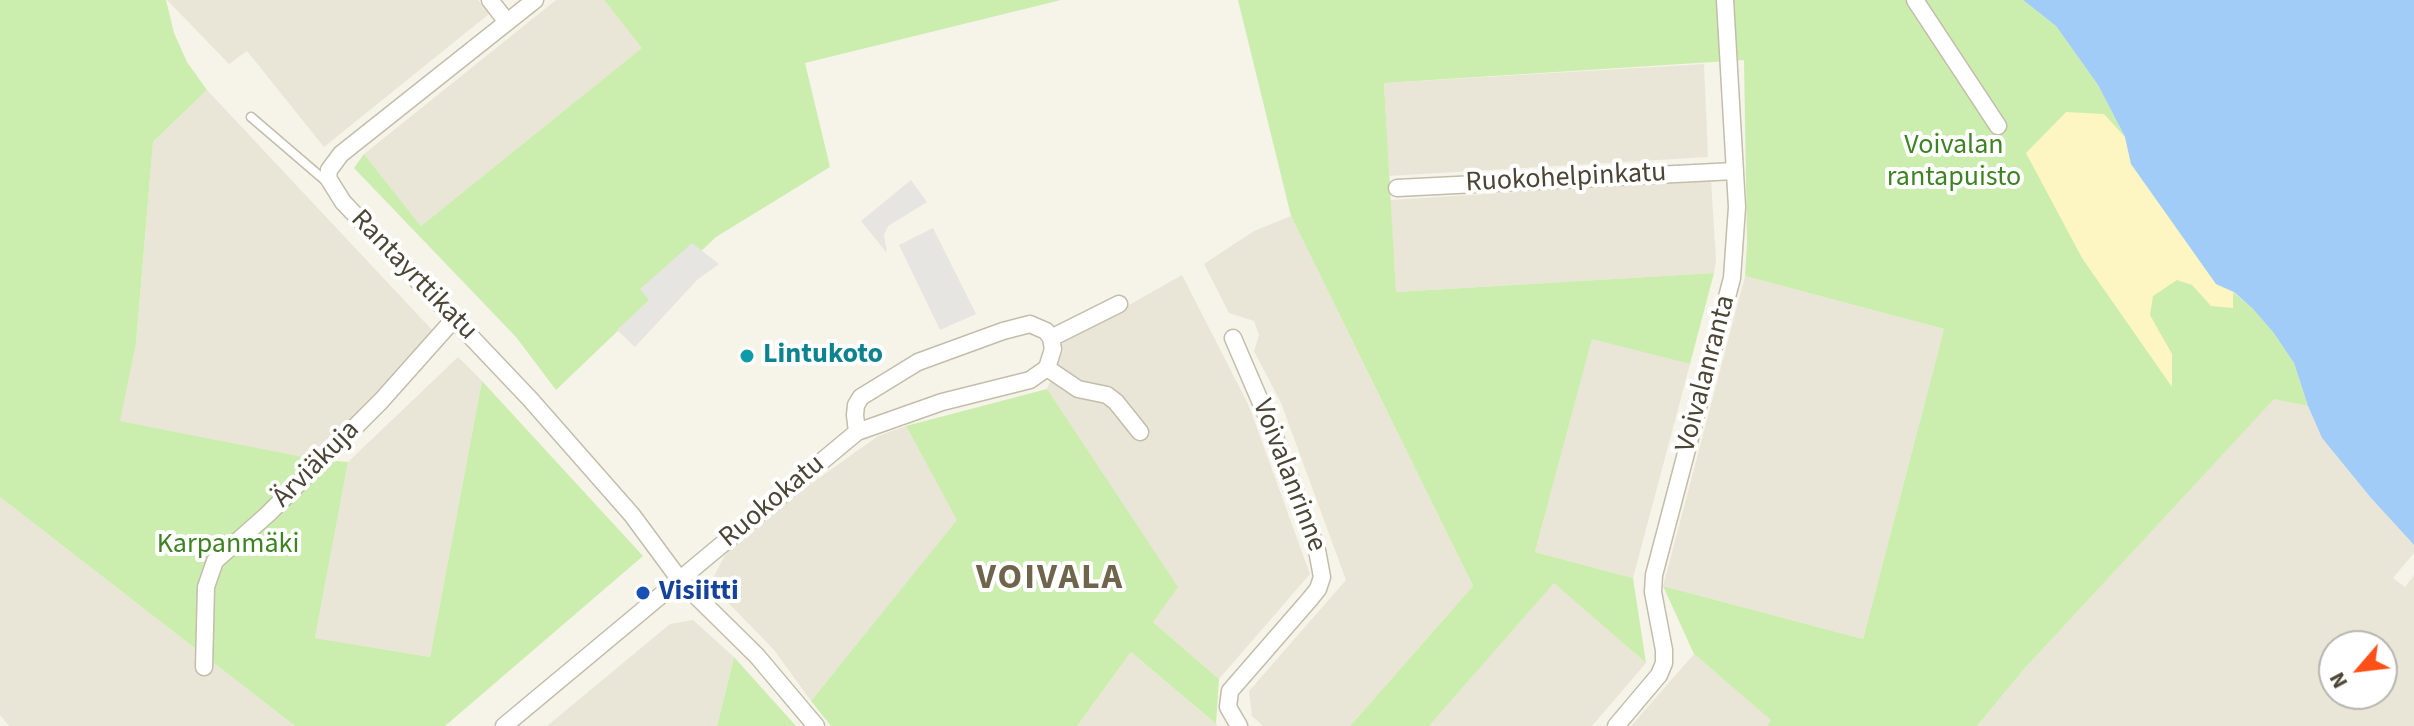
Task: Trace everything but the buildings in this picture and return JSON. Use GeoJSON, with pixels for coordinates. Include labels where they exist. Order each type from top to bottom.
{"type":"FeatureCollection","features":[{"type":"Feature","properties":{"kind":"street"},"geometry":{"type":"LineString","coordinates":[[490,0],[507,22]]}},
{"type":"Feature","properties":{"kind":"street","name":"Rantayrttikatu"},"geometry":{"type":"LineString","coordinates":[[535,0],[341,154],[329,170],[331,187],[530,399],[632,515],[680,580],[757,656],[816,726]]}},
{"type":"Feature","properties":{"kind":"street","name":"Voivalanranta"},"geometry":{"type":"LineString","coordinates":[[1616,726],[1659,675],[1664,663],[1653,592],[1654,575],[1732,278],[1737,233],[1725,0]]}},
{"type":"Feature","properties":{"kind":"street"},"geometry":{"type":"LineString","coordinates":[[1915,0],[1998,126]]}},
{"type":"Feature","properties":{"kind":"street","name":"Ruokohelpinkatu"},"geometry":{"type":"LineString","coordinates":[[1397,188],[1735,171]]}},
{"type":"Feature","properties":{"kind":"street"},"geometry":{"type":"LineString","coordinates":[[1051,338],[1119,304]]}},
{"type":"Feature","properties":{"kind":"street","name":"Ärviäkuja"},"geometry":{"type":"LineString","coordinates":[[204,667],[206,587],[215,561],[268,514],[381,401],[454,319]]}},
{"type":"Feature","properties":{"kind":"street"},"geometry":{"type":"LineString","coordinates":[[857,432],[856,405],[861,397],[918,362],[989,335],[1030,324],[1046,331],[1051,338],[1053,349],[1047,368],[1078,389],[1107,395],[1140,432]]}},
{"type":"Feature","properties":{"kind":"street","name":"Voivalanrinne"},"geometry":{"type":"LineString","coordinates":[[1233,338],[1281,452],[1317,550],[1322,577],[1318,589],[1230,691],[1228,707],[1239,726]]}},
{"type":"Feature","properties":{"kind":"street","name":"Ruokokatu"},"geometry":{"type":"LineString","coordinates":[[504,726],[857,432],[942,402],[1030,380],[1047,368]]}},
{"type":"Feature","properties":{"kind":"lane"},"geometry":{"type":"LineString","coordinates":[[251,117],[331,187]]}},
{"type":"Feature","properties":{"kind":"shaded area"},"geometry":{"type":"Polygon","coordinates":[[[167,0],[478,0],[489,14],[324,147],[247,51],[229,64],[167,0]]]}},
{"type":"Feature","properties":{"kind":"shaded area"},"geometry":{"type":"Polygon","coordinates":[[[556,0],[604,0],[643,48],[421,226],[364,154],[556,0]]]}},
{"type":"Feature","properties":{"kind":"shaded area"},"geometry":{"type":"Polygon","coordinates":[[[1704,64],[1708,157],[1389,176],[1384,83],[1704,64]]]}},
{"type":"Feature","properties":{"kind":"shaded area"},"geometry":{"type":"Polygon","coordinates":[[[207,90],[434,332],[314,459],[119,421],[136,344],[153,142],[207,90]]]}},
{"type":"Feature","properties":{"kind":"shaded area"},"geometry":{"type":"Polygon","coordinates":[[[911,180],[927,202],[888,226],[884,235],[887,253],[861,221],[911,180]]]}},
{"type":"Feature","properties":{"kind":"shaded area"},"geometry":{"type":"Polygon","coordinates":[[[1711,180],[1716,260],[1714,273],[1396,292],[1390,200],[1711,180]]]}},
{"type":"Feature","properties":{"kind":"shaded area"},"geometry":{"type":"Polygon","coordinates":[[[1291,216],[1473,586],[1350,726],[1263,726],[1252,716],[1249,691],[1346,580],[1281,403],[1254,351],[1259,335],[1254,321],[1229,313],[1204,264],[1254,231],[1291,216]]]}},
{"type":"Feature","properties":{"kind":"shaded area"},"geometry":{"type":"Polygon","coordinates":[[[933,228],[976,314],[940,330],[899,245],[933,228]]]}},
{"type":"Feature","properties":{"kind":"shaded area"},"geometry":{"type":"Polygon","coordinates":[[[692,243],[719,264],[697,280],[635,347],[617,330],[649,300],[640,289],[692,243]]]}},
{"type":"Feature","properties":{"kind":"shaded area"},"geometry":{"type":"Polygon","coordinates":[[[1182,275],[1249,406],[1310,574],[1219,679],[1153,622],[1047,389],[1063,351],[1060,344],[1182,275]]]}},
{"type":"Feature","properties":{"kind":"shaded area"},"geometry":{"type":"Polygon","coordinates":[[[1745,276],[1944,329],[1863,639],[1663,586],[1745,276]]]}},
{"type":"Feature","properties":{"kind":"shaded area"},"geometry":{"type":"Polygon","coordinates":[[[1592,338],[1690,364],[1633,578],[1535,552],[1592,338]]]}},
{"type":"Feature","properties":{"kind":"shaded area"},"geometry":{"type":"Polygon","coordinates":[[[458,357],[482,381],[430,657],[315,638],[348,462],[458,357]]]}},
{"type":"Feature","properties":{"kind":"shaded area"},"geometry":{"type":"Polygon","coordinates":[[[2274,398],[2308,406],[2322,438],[2414,545],[2414,553],[2393,578],[2405,587],[2414,575],[2414,726],[1977,726],[2025,668],[2274,398]]]}},
{"type":"Feature","properties":{"kind":"shaded area"},"geometry":{"type":"Polygon","coordinates":[[[906,426],[958,520],[811,701],[774,650],[710,584],[726,553],[791,498],[878,436],[906,426]]]}},
{"type":"Feature","properties":{"kind":"shaded area"},"geometry":{"type":"Polygon","coordinates":[[[0,497],[295,726],[9,726],[0,715],[0,497]]]}},
{"type":"Feature","properties":{"kind":"shaded area"},"geometry":{"type":"Polygon","coordinates":[[[1554,582],[1646,663],[1592,726],[1429,726],[1554,582]]]}},
{"type":"Feature","properties":{"kind":"shaded area"},"geometry":{"type":"Polygon","coordinates":[[[693,620],[734,657],[717,726],[547,726],[670,624],[693,620]]]}},
{"type":"Feature","properties":{"kind":"shaded area"},"geometry":{"type":"Polygon","coordinates":[[[1131,652],[1218,726],[1077,726],[1131,652]]]}},
{"type":"Feature","properties":{"kind":"shaded area"},"geometry":{"type":"Polygon","coordinates":[[[1694,654],[1772,720],[1767,726],[1631,726],[1694,654]]]}},
{"type":"Feature","properties":{"kind":"green space","name":"Karpanmäki"},"geometry":{"type":"Polygon","coordinates":[[[0,0],[166,0],[174,33],[187,62],[207,90],[153,142],[136,344],[120,421],[314,459],[348,462],[315,638],[430,657],[482,381],[643,556],[445,726],[295,726],[0,497],[0,0]]]}},
{"type":"Feature","properties":{"kind":"green space"},"geometry":{"type":"Polygon","coordinates":[[[604,0],[1061,0],[805,63],[830,167],[716,237],[556,390],[516,337],[354,168],[364,154],[421,226],[642,48],[604,0]]]}},
{"type":"Feature","properties":{"kind":"green space","name":"Voivalan rantapuisto"},"geometry":{"type":"Polygon","coordinates":[[[1238,0],[2023,0],[2056,26],[2098,85],[2125,137],[2131,164],[2216,284],[2233,292],[2273,332],[2294,363],[2308,406],[2274,399],[2025,668],[1977,726],[1767,726],[1771,720],[1694,654],[1663,586],[1863,639],[1944,329],[1745,276],[1744,60],[1384,83],[1396,292],[1714,273],[1690,364],[1592,339],[1535,552],[1633,578],[1646,663],[1554,583],[1429,726],[1350,726],[1473,586],[1291,216],[1238,0]]]}},
{"type":"Feature","properties":{"kind":"green space"},"geometry":{"type":"Polygon","coordinates":[[[1047,389],[1178,587],[1153,622],[1219,679],[1216,724],[1131,652],[1077,726],[831,726],[811,701],[957,520],[906,426],[1047,389]]]}},
{"type":"Feature","properties":{"kind":"green space"},"geometry":{"type":"Polygon","coordinates":[[[734,657],[796,726],[717,726],[734,657]]]}},
{"type":"Feature","properties":{"kind":"sand"},"geometry":{"type":"Polygon","coordinates":[[[2066,112],[2104,114],[2125,137],[2131,164],[2216,284],[2233,292],[2233,308],[2211,306],[2192,285],[2177,280],[2153,296],[2150,315],[2172,354],[2172,387],[2082,258],[2026,153],[2066,112]]]}},
{"type":"Feature","properties":{"kind":"water"},"geometry":{"type":"Polygon","coordinates":[[[2023,0],[2414,0],[2414,545],[2322,438],[2294,363],[2273,332],[2234,292],[2216,284],[2131,164],[2125,137],[2098,85],[2056,26],[2023,0]]]}},
{"type":"Feature","properties":{"kind":"place","name":"Lintukoto"},"geometry":{"type":"Point","coordinates":[747,356]}},
{"type":"Feature","properties":{"kind":"place","name":"Visiitti"},"geometry":{"type":"Point","coordinates":[643,593]}},
{"type":"Feature","properties":{"kind":"district","name":"VOIVALA"},"geometry":{"type":"Point","coordinates":[1050,580]}}]}
